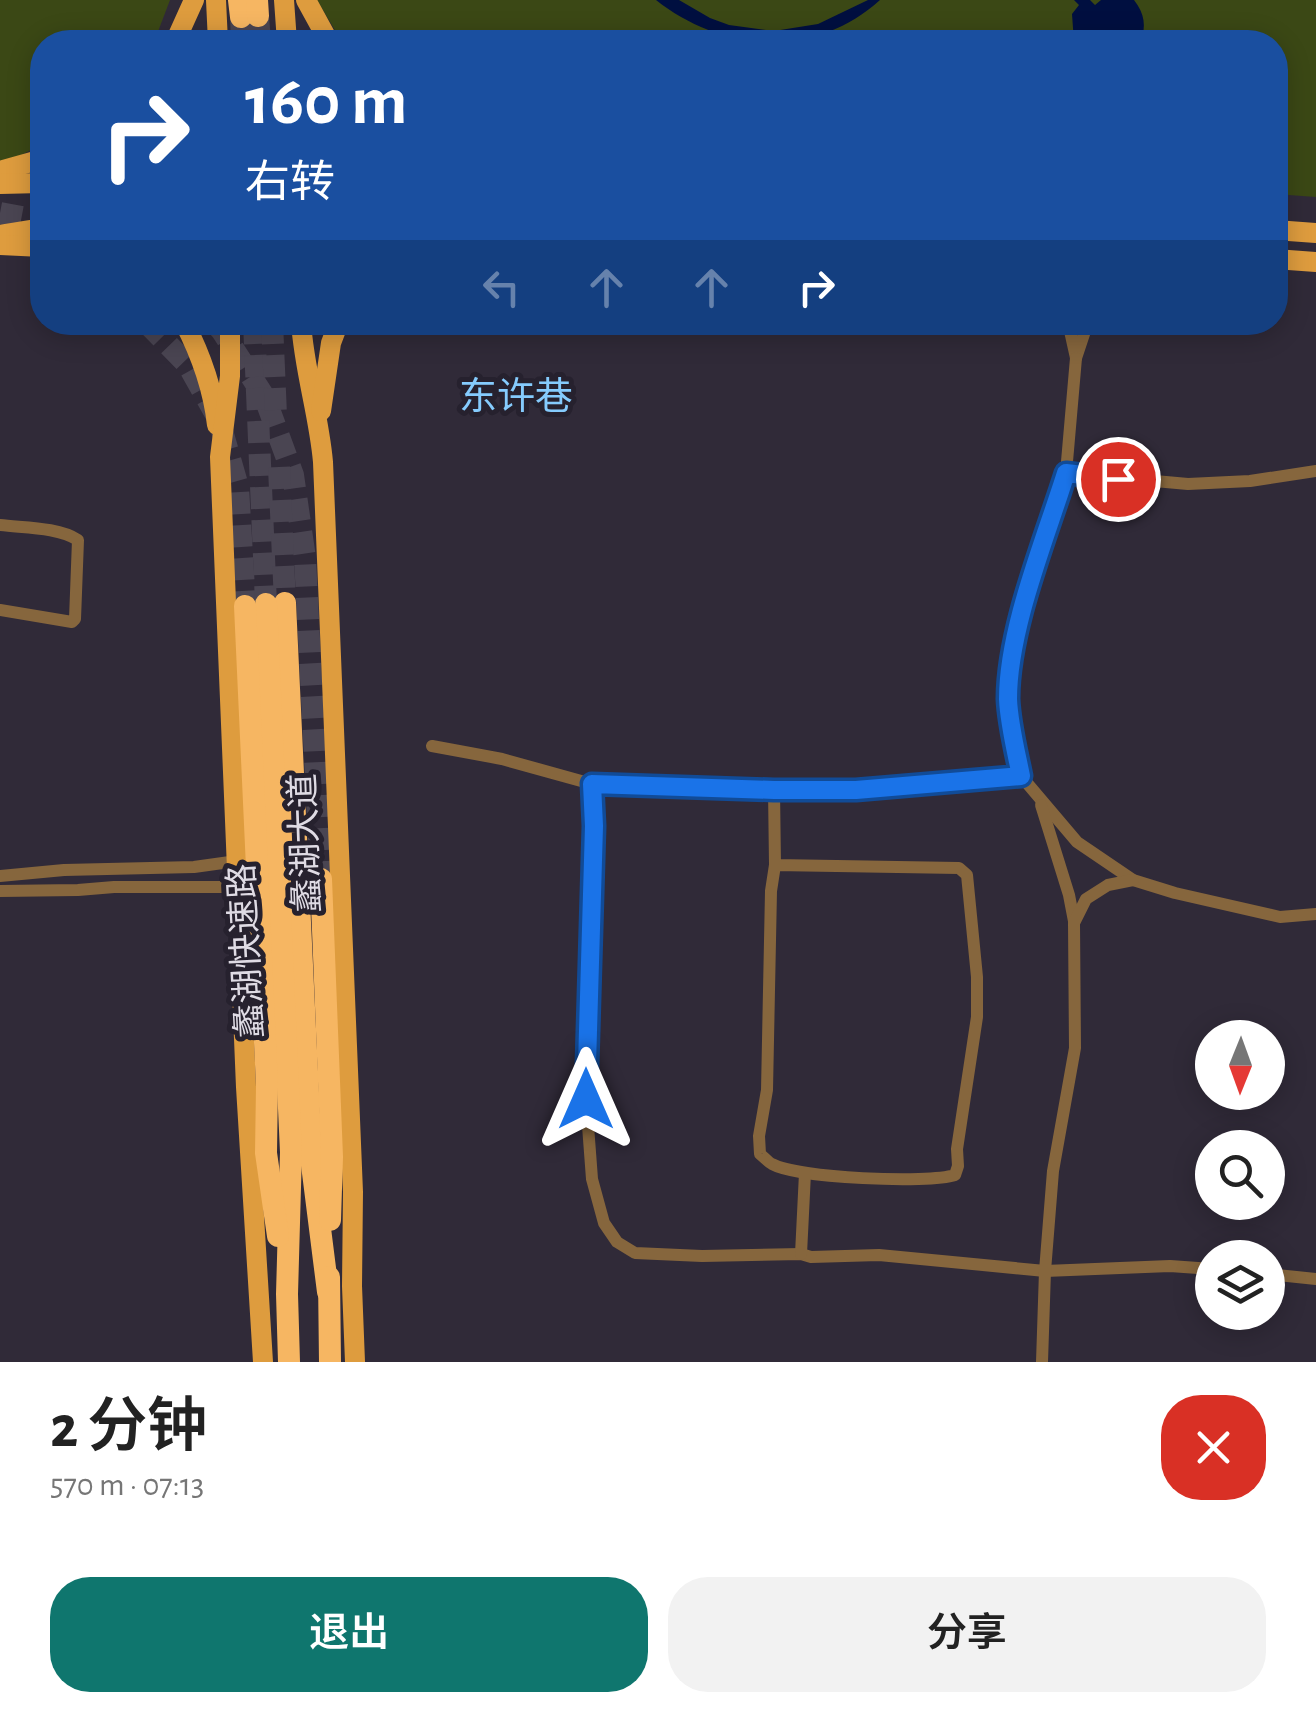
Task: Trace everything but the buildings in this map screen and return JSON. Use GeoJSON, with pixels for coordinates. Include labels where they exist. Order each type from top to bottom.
{"type":"FeatureCollection","features":[{"type":"Feature","properties":{"kind":"highway","name":"蠡湖快速路"},"geometry":{"type":"LineString","coordinates":[[289,1362],[292,1152],[265,604],[311,1157],[328,1292]]}},
{"type":"Feature","properties":{"kind":"highway"},"geometry":{"type":"LineString","coordinates":[[321,879],[332,1156],[330,1362]]}},
{"type":"Feature","properties":{"kind":"main road"},"geometry":{"type":"LineString","coordinates":[[181,30],[194,0]]}},
{"type":"Feature","properties":{"kind":"main road"},"geometry":{"type":"LineString","coordinates":[[216,0],[217,30]]}},
{"type":"Feature","properties":{"kind":"main road"},"geometry":{"type":"LineString","coordinates":[[284,0],[286,30]]}},
{"type":"Feature","properties":{"kind":"main road"},"geometry":{"type":"LineString","coordinates":[[306,0],[322,30]]}},
{"type":"Feature","properties":{"kind":"main road"},"geometry":{"type":"LineString","coordinates":[[0,171],[30,162]]}},
{"type":"Feature","properties":{"kind":"main road"},"geometry":{"type":"LineString","coordinates":[[0,184],[30,184]]}},
{"type":"Feature","properties":{"kind":"main road"},"geometry":{"type":"LineString","coordinates":[[0,235],[30,230]]}},
{"type":"Feature","properties":{"kind":"main road"},"geometry":{"type":"LineString","coordinates":[[1288,231],[1316,233]]}},
{"type":"Feature","properties":{"kind":"main road"},"geometry":{"type":"LineString","coordinates":[[0,244],[30,246]]}},
{"type":"Feature","properties":{"kind":"main road"},"geometry":{"type":"LineString","coordinates":[[1288,260],[1316,262]]}},
{"type":"Feature","properties":{"kind":"main road"},"geometry":{"type":"LineString","coordinates":[[191,335],[202,356],[210,388],[220,458]]}},
{"type":"Feature","properties":{"kind":"main road","name":"蠡湖大道"},"geometry":{"type":"LineString","coordinates":[[230,335],[230,376],[220,458],[246,1087],[263,1362]]}},
{"type":"Feature","properties":{"kind":"main road","name":"蠡湖大道"},"geometry":{"type":"LineString","coordinates":[[302,335],[320,428],[352,1152],[355,1362]]}},
{"type":"Feature","properties":{"kind":"main road"},"geometry":{"type":"LineString","coordinates":[[320,428],[325,374],[334,335]]}},
{"type":"Feature","properties":{"kind":"street"},"geometry":{"type":"LineString","coordinates":[[1071,335],[1076,358]]}},
{"type":"Feature","properties":{"kind":"street"},"geometry":{"type":"LineString","coordinates":[[1084,335],[1076,358],[1066,473],[1012,656],[1008,701],[1021,776],[1077,842],[1133,880],[1176,894],[1280,917],[1316,914]]}},
{"type":"Feature","properties":{"kind":"street"},"geometry":{"type":"LineString","coordinates":[[1066,473],[1188,484],[1250,481],[1316,471]]}},
{"type":"Feature","properties":{"kind":"street"},"geometry":{"type":"LineString","coordinates":[[0,525],[63,533],[78,540],[76,619],[72,622],[0,610]]}},
{"type":"Feature","properties":{"kind":"street"},"geometry":{"type":"LineString","coordinates":[[432,746],[502,759],[592,784],[856,790],[1021,776]]}},
{"type":"Feature","properties":{"kind":"street"},"geometry":{"type":"LineString","coordinates":[[592,784],[586,1099],[592,1179],[604,1223],[617,1242],[635,1253],[702,1256],[880,1255],[1045,1271],[1195,1268]]}},
{"type":"Feature","properties":{"kind":"street"},"geometry":{"type":"LineString","coordinates":[[774,790],[767,1090],[760,1154],[772,1164],[805,1173],[917,1179],[956,1176],[977,1017],[967,876],[958,868],[775,865]]}},
{"type":"Feature","properties":{"kind":"street"},"geometry":{"type":"LineString","coordinates":[[1040,801],[1074,923],[1075,1048],[1052,1171],[1042,1362]]}},
{"type":"Feature","properties":{"kind":"street"},"geometry":{"type":"LineString","coordinates":[[0,876],[64,870],[194,868],[237,860]]}},
{"type":"Feature","properties":{"kind":"street"},"geometry":{"type":"LineString","coordinates":[[1074,923],[1086,899],[1108,884],[1133,880]]}},
{"type":"Feature","properties":{"kind":"street"},"geometry":{"type":"LineString","coordinates":[[0,891],[238,887]]}},
{"type":"Feature","properties":{"kind":"street"},"geometry":{"type":"LineString","coordinates":[[801,1254],[805,1173]]}},
{"type":"Feature","properties":{"kind":"street"},"geometry":{"type":"LineString","coordinates":[[1285,1276],[1316,1279]]}},
{"type":"Feature","properties":{"kind":"green space"},"geometry":{"type":"Polygon","coordinates":[[[0,0],[170,0],[159,30],[30,30],[30,150],[12,160],[0,161],[0,0]]]}},
{"type":"Feature","properties":{"kind":"green space"},"geometry":{"type":"Polygon","coordinates":[[[317,0],[1316,0],[1316,197],[1288,195],[1288,30],[335,30],[317,0]]]}},
{"type":"Feature","properties":{"kind":"shaded area"},"geometry":{"type":"Polygon","coordinates":[[[656,0],[679,0],[729,25],[766,30],[708,30],[656,0]]]}},
{"type":"Feature","properties":{"kind":"shaded area"},"geometry":{"type":"Polygon","coordinates":[[[868,0],[880,0],[831,30],[780,30],[818,24],[868,0]]]}},
{"type":"Feature","properties":{"kind":"shaded area"},"geometry":{"type":"Polygon","coordinates":[[[1074,0],[1090,0],[1095,5],[1101,0],[1134,0],[1144,20],[1144,30],[1073,30],[1072,14],[1079,5],[1074,0]]]}},
{"type":"Feature","properties":{"kind":"tunnel"},"geometry":{"type":"LineString","coordinates":[[258,16],[259,30]]}},
{"type":"Feature","properties":{"kind":"tunnel"},"geometry":{"type":"LineString","coordinates":[[241,17],[242,30]]}},
{"type":"Feature","properties":{"kind":"tunnel"},"geometry":{"type":"LineString","coordinates":[[0,213],[30,219]]}},
{"type":"Feature","properties":{"kind":"tunnel"},"geometry":{"type":"LineString","coordinates":[[159,335],[188,365],[219,420],[238,487],[245,606]]}},
{"type":"Feature","properties":{"kind":"tunnel"},"geometry":{"type":"LineString","coordinates":[[225,335],[265,398],[293,475],[305,558],[321,879]]}},
{"type":"Feature","properties":{"kind":"tunnel"},"geometry":{"type":"LineString","coordinates":[[255,335],[266,604]]}},
{"type":"Feature","properties":{"kind":"tunnel"},"geometry":{"type":"LineString","coordinates":[[273,335],[276,415]]}},
{"type":"Feature","properties":{"kind":"tunnel"},"geometry":{"type":"LineString","coordinates":[[279,467],[285,603]]}},
{"type":"Feature","properties":{"kind":"district","name":"东许巷"},"geometry":{"type":"Point","coordinates":[516,398]}},
{"type":"Feature","properties":{"kind":"route"},"geometry":{"type":"LineString","coordinates":[[586,1099],[592,784],[856,790],[1021,776],[1008,701],[1012,656],[1066,473],[1118,479]]}}]}
